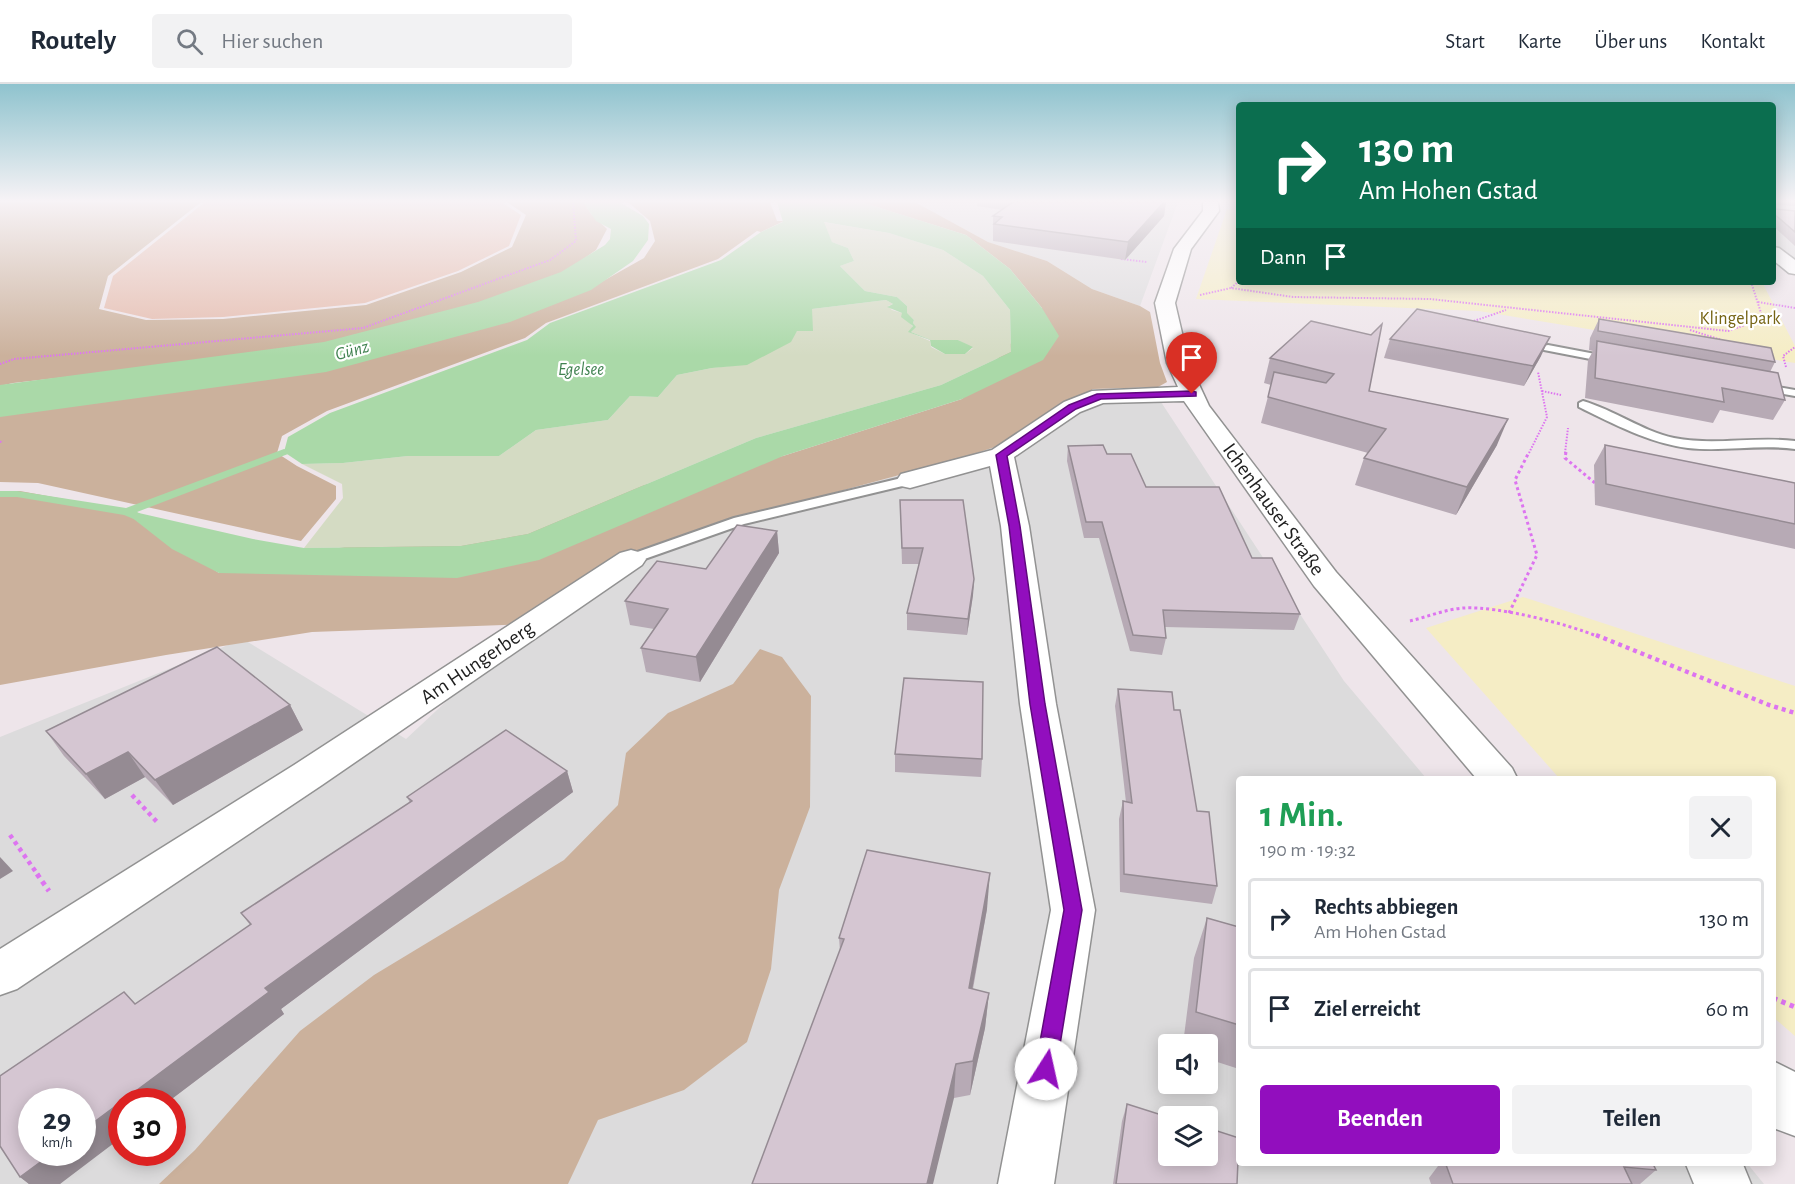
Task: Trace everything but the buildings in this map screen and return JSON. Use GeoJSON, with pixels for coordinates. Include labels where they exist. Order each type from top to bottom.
{"type":"FeatureCollection","features":[{"type":"Feature","properties":{"kind":"street","name":"Ichenhauser Straße"},"geometry":{"type":"LineString","coordinates":[[1181,253],[1165,303],[1178,363],[1198,406],[1324,579],[1496,776]]}},
{"type":"Feature","properties":{"kind":"street"},"geometry":{"type":"LineString","coordinates":[[1776,254],[1795,269]]}},
{"type":"Feature","properties":{"kind":"street","name":"Am Hungerberg"},"geometry":{"type":"LineString","coordinates":[[910,480],[1001,455],[1072,407],[1100,396],[1192,394]]}},
{"type":"Feature","properties":{"kind":"street"},"geometry":{"type":"LineString","coordinates":[[1001,455],[1014,526],[1038,704],[1073,910],[1026,1184]]}},
{"type":"Feature","properties":{"kind":"street","name":"Am Hungerberg"},"geometry":{"type":"LineString","coordinates":[[0,974],[298,782],[631,559]]}},
{"type":"Feature","properties":{"kind":"street"},"geometry":{"type":"LineString","coordinates":[[1776,1066],[1795,1080]]}},
{"type":"Feature","properties":{"kind":"street"},"geometry":{"type":"LineString","coordinates":[[1776,1089],[1795,1110]]}},
{"type":"Feature","properties":{"kind":"street"},"geometry":{"type":"LineString","coordinates":[[1714,1166],[1723,1184]]}},
{"type":"Feature","properties":{"kind":"lane"},"geometry":{"type":"LineString","coordinates":[[1548,348],[1618,361]]}},
{"type":"Feature","properties":{"kind":"lane"},"geometry":{"type":"LineString","coordinates":[[1747,385],[1795,393]]}},
{"type":"Feature","properties":{"kind":"lane"},"geometry":{"type":"LineString","coordinates":[[1583,405],[1652,436],[1690,444],[1777,441],[1795,445]]}},
{"type":"Feature","properties":{"kind":"lane","name":"Am Hungerberg"},"geometry":{"type":"LineString","coordinates":[[631,559],[739,521],[910,480]]}},
{"type":"Feature","properties":{"kind":"path"},"geometry":{"type":"LineString","coordinates":[[0,364],[14,359],[363,328],[550,260],[559,253]]}},
{"type":"Feature","properties":{"kind":"path"},"geometry":{"type":"LineString","coordinates":[[1116,258],[1156,263],[1120,258]]}},
{"type":"Feature","properties":{"kind":"path"},"geometry":{"type":"LineString","coordinates":[[1236,284],[1231,288],[1293,297],[1430,299],[1728,331],[1763,319],[1752,285]]}},
{"type":"Feature","properties":{"kind":"path"},"geometry":{"type":"LineString","coordinates":[[1758,302],[1795,308]]}},
{"type":"Feature","properties":{"kind":"path"},"geometry":{"type":"LineString","coordinates":[[1475,327],[1471,322],[1510,309]]}},
{"type":"Feature","properties":{"kind":"path"},"geometry":{"type":"LineString","coordinates":[[1675,326],[1734,344]]}},
{"type":"Feature","properties":{"kind":"path"},"geometry":{"type":"LineString","coordinates":[[1777,362],[1786,367],[1783,356],[1795,347]]}},
{"type":"Feature","properties":{"kind":"path"},"geometry":{"type":"LineString","coordinates":[[1509,613],[1537,555],[1515,480],[1547,417],[1537,370]]}},
{"type":"Feature","properties":{"kind":"path"},"geometry":{"type":"LineString","coordinates":[[1569,425],[1565,458],[1595,483]]}},
{"type":"Feature","properties":{"kind":"path"},"geometry":{"type":"LineString","coordinates":[[1406,622],[1463,608],[1493,609],[1580,629],[1769,705],[1795,713]]}},
{"type":"Feature","properties":{"kind":"path"},"geometry":{"type":"LineString","coordinates":[[10,835],[74,926]]}},
{"type":"Feature","properties":{"kind":"path"},"geometry":{"type":"LineString","coordinates":[[1776,999],[1795,1007]]}},
{"type":"Feature","properties":{"kind":"shaded area"},"geometry":{"type":"Polygon","coordinates":[[[0,253],[136,253],[108,276],[99,309],[146,320],[223,319],[366,305],[461,272],[499,253],[591,253],[561,275],[482,304],[327,347],[0,386],[0,253]]]}},
{"type":"Feature","properties":{"kind":"shaded area"},"geometry":{"type":"Polygon","coordinates":[[[141,253],[494,253],[458,271],[365,303],[223,317],[152,319],[104,308],[113,276],[141,253]]]}},
{"type":"Feature","properties":{"kind":"shaded area"},"geometry":{"type":"Polygon","coordinates":[[[647,253],[726,253],[718,259],[546,323],[525,338],[327,411],[282,436],[277,453],[336,486],[336,499],[301,541],[38,483],[0,482],[0,414],[336,365],[510,318],[596,285],[644,258],[647,253]]]}},
{"type":"Feature","properties":{"kind":"shaded area"},"geometry":{"type":"Polygon","coordinates":[[[850,253],[948,253],[983,276],[1010,310],[1011,352],[941,385],[756,438],[528,534],[461,546],[304,548],[343,498],[342,484],[302,464],[343,463],[408,456],[499,456],[536,430],[608,420],[630,396],[658,397],[677,375],[747,364],[797,331],[812,309],[886,300],[893,304],[888,306],[892,310],[902,313],[913,327],[909,332],[930,341],[931,347],[945,354],[965,354],[973,348],[958,340],[931,340],[911,332],[915,327],[914,320],[906,313],[907,306],[897,297],[865,291],[840,266],[854,261],[850,253]]]}},
{"type":"Feature","properties":{"kind":"shaded area"},"geometry":{"type":"Polygon","coordinates":[[[990,253],[1023,253],[1047,261],[1092,289],[1140,306],[1150,312],[1160,363],[1167,382],[1158,387],[1093,389],[1004,444],[955,460],[755,514],[657,546],[529,624],[312,632],[0,685],[0,491],[20,491],[130,511],[127,513],[219,573],[783,456],[962,399],[1042,308],[1010,269],[990,253]]]}},
{"type":"Feature","properties":{"kind":"shaded area"},"geometry":{"type":"Polygon","coordinates":[[[1023,253],[1159,253],[1140,306],[1092,289],[1047,261],[1023,253]]]}},
{"type":"Feature","properties":{"kind":"shaded area"},"geometry":{"type":"Polygon","coordinates":[[[1780,253],[1795,253],[1795,274],[1780,253]]]}},
{"type":"Feature","properties":{"kind":"shaded area"},"geometry":{"type":"Polygon","coordinates":[[[1158,387],[1161,402],[1344,681],[1424,776],[1236,776],[1236,1166],[1749,1166],[1764,1184],[0,1184],[0,737],[243,639],[406,739],[529,624],[613,567],[755,514],[955,460],[1093,389],[1158,387]]]}},
{"type":"Feature","properties":{"kind":"shaded area"},"geometry":{"type":"Polygon","coordinates":[[[760,649],[782,657],[811,696],[810,807],[779,890],[771,969],[747,1042],[684,1090],[598,1120],[568,1184],[159,1184],[178,1166],[186,1166],[186,1158],[300,1031],[374,975],[564,860],[618,805],[626,753],[668,713],[733,684],[760,649]]]}},
{"type":"Feature","properties":{"kind":"green space","name":"Klingelpark"},"geometry":{"type":"Polygon","coordinates":[[[1212,253],[1236,253],[1236,285],[1764,285],[1795,346],[1795,363],[1479,311],[1196,299],[1212,253]]]}},
{"type":"Feature","properties":{"kind":"green space"},"geometry":{"type":"Polygon","coordinates":[[[1523,597],[1795,686],[1795,1036],[1776,1020],[1776,776],[1557,776],[1426,628],[1523,597]]]}},
{"type":"Feature","properties":{"kind":"water","name":"Egelsee"},"geometry":{"type":"Polygon","coordinates":[[[731,253],[850,253],[854,261],[840,266],[865,291],[897,297],[907,306],[907,313],[914,320],[916,327],[911,332],[931,340],[958,340],[973,347],[965,354],[945,354],[931,346],[930,340],[908,332],[913,326],[901,317],[902,313],[887,307],[893,304],[886,300],[812,309],[813,331],[797,331],[791,342],[747,365],[712,368],[677,375],[658,397],[630,396],[608,420],[536,430],[499,456],[408,456],[343,463],[302,464],[284,452],[288,437],[330,413],[527,340],[550,323],[721,260],[731,253]]]}},
{"type":"Feature","properties":{"kind":"water","name":"Egelsee"},"geometry":{"type":"Polygon","coordinates":[[[948,253],[990,253],[1010,269],[1042,308],[1059,336],[1043,360],[962,399],[783,456],[539,560],[457,578],[219,573],[172,549],[126,513],[130,511],[253,539],[304,548],[461,546],[528,534],[756,438],[941,385],[1011,352],[1010,310],[983,276],[948,253]]]}},
{"type":"Feature","properties":{"kind":"waterway","name":"Günz"},"geometry":{"type":"LineString","coordinates":[[0,401],[326,357],[494,312],[576,281],[618,253]]}},
{"type":"Feature","properties":{"kind":"waterway"},"geometry":{"type":"LineString","coordinates":[[127,512],[284,452]]}},
{"type":"Feature","properties":{"kind":"waterway"},"geometry":{"type":"LineString","coordinates":[[0,494],[17,494],[127,512]]}},
{"type":"Feature","properties":{"kind":"waterway"},"geometry":{"type":"LineString","coordinates":[[127,512],[145,520]]}},
{"type":"Feature","properties":{"kind":"route"},"geometry":{"type":"LineString","coordinates":[[1046,1069],[1073,910],[1038,704],[1014,526],[1001,455],[1072,407],[1100,396],[1192,394]]}}]}
